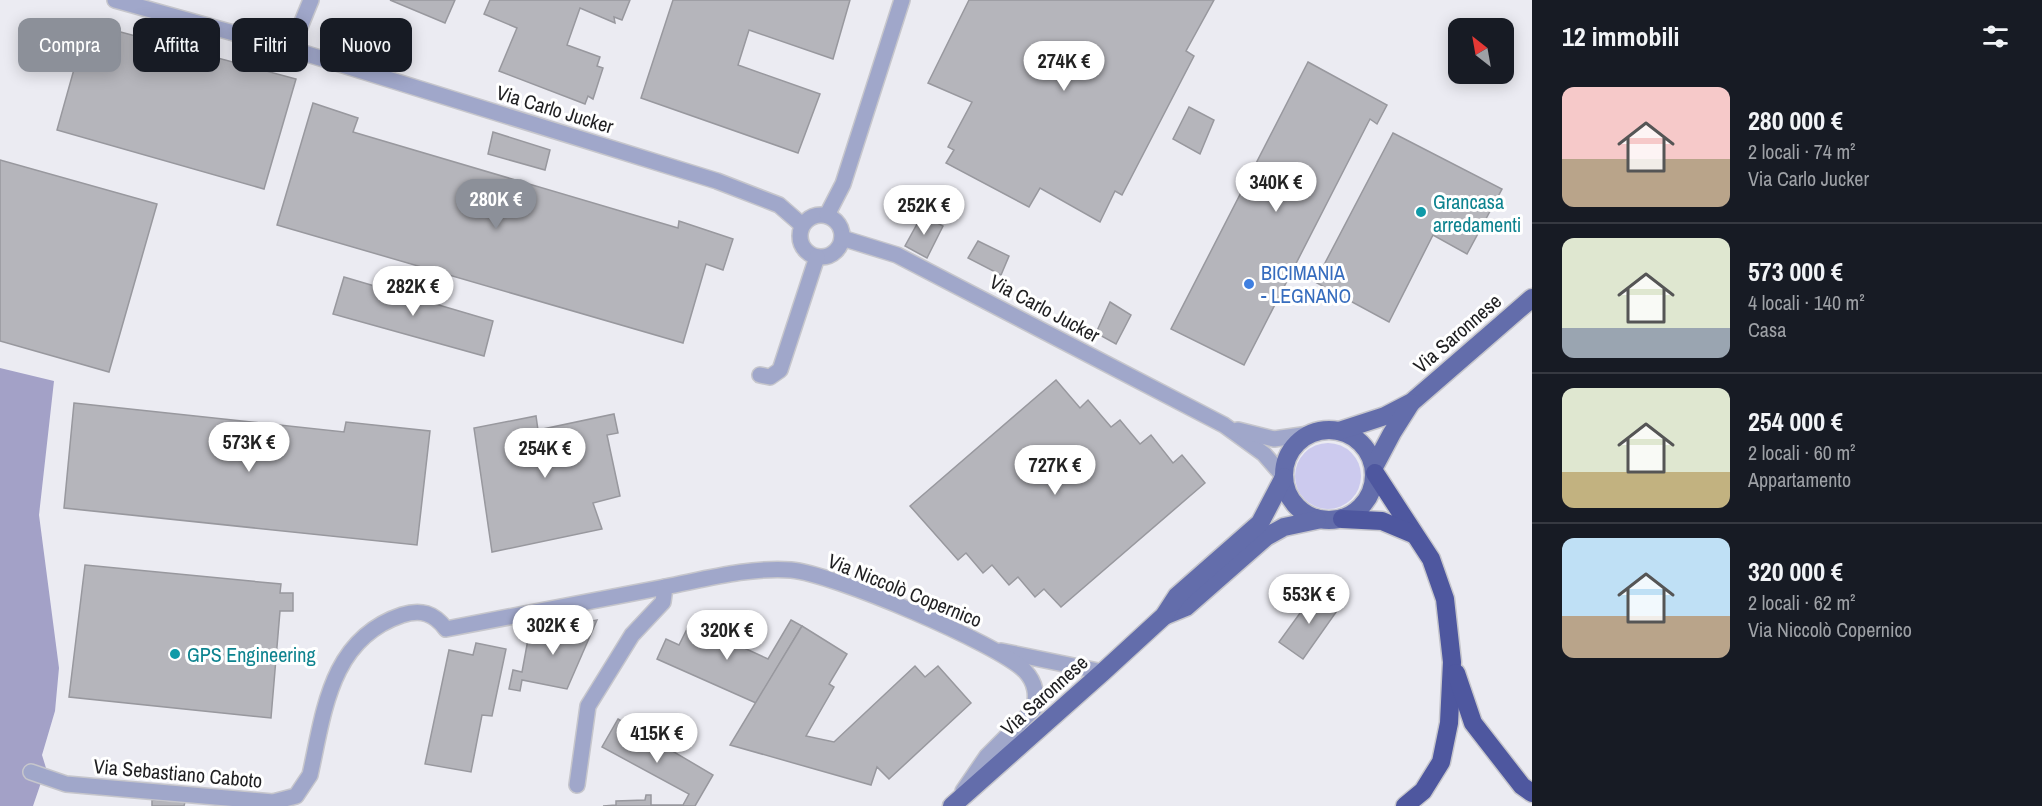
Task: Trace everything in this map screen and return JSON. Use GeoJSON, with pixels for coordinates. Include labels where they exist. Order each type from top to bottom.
{"type":"FeatureCollection","features":[{"type":"Feature","properties":{"kind":"highway"},"geometry":{"type":"LineString","coordinates":[[1375,470],[1413,534],[1431,559],[1442,587],[1452,662],[1449,723],[1441,762],[1423,791],[1405,806]]}},
{"type":"Feature","properties":{"kind":"highway"},"geometry":{"type":"LineString","coordinates":[[1342,519],[1382,521],[1413,534]]}},
{"type":"Feature","properties":{"kind":"highway"},"geometry":{"type":"LineString","coordinates":[[1452,662],[1473,723],[1522,786],[1532,793]]}},
{"type":"Feature","properties":{"kind":"main road","name":"Via Saronnese"},"geometry":{"type":"LineString","coordinates":[[1339,431],[1385,416],[1412,402],[1532,298]]}},
{"type":"Feature","properties":{"kind":"main road","name":"Via Saronnese"},"geometry":{"type":"LineString","coordinates":[[1375,470],[1392,432],[1412,402]]}},
{"type":"Feature","properties":{"kind":"main road"},"geometry":{"type":"LineString","coordinates":[[1324,430],[1339,431],[1351,435],[1362,443],[1375,470],[1373,488],[1366,501],[1356,512],[1342,519],[1317,520],[1295,507],[1290,499],[1284,477],[1290,452],[1309,434],[1324,430]]}},
{"type":"Feature","properties":{"kind":"main road","name":"Via Saronnese"},"geometry":{"type":"LineString","coordinates":[[953,805],[1164,616],[1177,597],[1260,523],[1284,477]]}},
{"type":"Feature","properties":{"kind":"main road","name":"Via Saronnese"},"geometry":{"type":"LineString","coordinates":[[1164,616],[1186,607],[1266,537],[1284,527],[1317,520]]}},
{"type":"Feature","properties":{"kind":"street","name":"Via Carlo Jucker"},"geometry":{"type":"LineString","coordinates":[[115,0],[232,33]]}},
{"type":"Feature","properties":{"kind":"street"},"geometry":{"type":"LineString","coordinates":[[304,18],[311,0]]}},
{"type":"Feature","properties":{"kind":"street"},"geometry":{"type":"LineString","coordinates":[[827,215],[843,184],[902,0]]}},
{"type":"Feature","properties":{"kind":"street","name":"Via Carlo Jucker"},"geometry":{"type":"LineString","coordinates":[[308,54],[717,181],[779,205],[802,225]]}},
{"type":"Feature","properties":{"kind":"street"},"geometry":{"type":"LineString","coordinates":[[827,215],[839,224],[842,238],[836,251],[830,255],[817,257],[805,251],[801,245],[800,232],[802,225],[813,216],[827,215]]}},
{"type":"Feature","properties":{"kind":"street","name":"Via Carlo Jucker"},"geometry":{"type":"LineString","coordinates":[[842,238],[897,255],[1224,425],[1264,454],[1284,477]]}},
{"type":"Feature","properties":{"kind":"street"},"geometry":{"type":"LineString","coordinates":[[760,375],[770,377],[780,370],[817,257]]}},
{"type":"Feature","properties":{"kind":"street","name":"Via Carlo Jucker"},"geometry":{"type":"LineString","coordinates":[[1224,425],[1274,439],[1309,434]]}},
{"type":"Feature","properties":{"kind":"street","name":"Via Niccolò Copernico"},"geometry":{"type":"LineString","coordinates":[[664,587],[764,570],[794,570],[852,587],[996,650],[1024,670],[1036,689],[1034,709],[987,756],[953,805]]}},
{"type":"Feature","properties":{"kind":"street"},"geometry":{"type":"LineString","coordinates":[[576,785],[588,706],[617,655],[663,602],[664,587]]}},
{"type":"Feature","properties":{"kind":"street","name":"Via Sebastiano Caboto"},"geometry":{"type":"LineString","coordinates":[[31,772],[66,784],[247,801],[289,799],[304,788],[310,775],[332,681],[346,655],[368,633],[395,617],[415,611],[437,616],[446,629],[664,587]]}},
{"type":"Feature","properties":{"kind":"street","name":"Via Niccolò Copernico"},"geometry":{"type":"LineString","coordinates":[[996,650],[1103,672]]}},
{"type":"Feature","properties":{"kind":"shaded area"},"geometry":{"type":"Polygon","coordinates":[[[0,368],[54,381],[39,515],[59,668],[55,711],[42,755],[46,768],[33,806],[0,806],[0,368]]]}},
{"type":"Feature","properties":{"kind":"shaded area"},"geometry":{"type":"Polygon","coordinates":[[[1328,443],[1341,445],[1351,453],[1359,463],[1361,476],[1359,489],[1351,499],[1341,507],[1328,509],[1315,507],[1305,499],[1297,489],[1295,476],[1297,463],[1305,453],[1315,445],[1328,443]]]}},
{"type":"Feature","properties":{"kind":"building"},"geometry":{"type":"Polygon","coordinates":[[[390,0],[455,0],[445,23],[390,0]]]}},
{"type":"Feature","properties":{"kind":"building"},"geometry":{"type":"Polygon","coordinates":[[[490,0],[630,0],[622,20],[614,17],[615,23],[580,8],[567,45],[600,57],[597,66],[603,68],[593,99],[588,96],[585,104],[499,71],[517,28],[484,14],[490,0]]]}},
{"type":"Feature","properties":{"kind":"building"},"geometry":{"type":"Polygon","coordinates":[[[673,0],[850,0],[833,59],[749,30],[738,65],[820,94],[798,153],[641,98],[673,0]]]}},
{"type":"Feature","properties":{"kind":"building"},"geometry":{"type":"Polygon","coordinates":[[[969,0],[1214,0],[1186,51],[1194,56],[1122,195],[1115,191],[1100,222],[1040,188],[1029,207],[946,163],[954,150],[948,147],[972,102],[928,83],[969,0]]]}},
{"type":"Feature","properties":{"kind":"building"},"geometry":{"type":"Polygon","coordinates":[[[121,32],[133,35],[133,72],[220,72],[220,59],[232,62],[232,72],[270,72],[296,79],[264,189],[57,130],[73,72],[121,72],[121,32]]]}},
{"type":"Feature","properties":{"kind":"building"},"geometry":{"type":"Polygon","coordinates":[[[1308,62],[1387,105],[1377,124],[1370,119],[1244,365],[1171,329],[1308,62]]]}},
{"type":"Feature","properties":{"kind":"building"},"geometry":{"type":"Polygon","coordinates":[[[313,103],[358,118],[353,132],[678,228],[679,221],[733,239],[723,270],[706,264],[683,343],[277,225],[313,103]]]}},
{"type":"Feature","properties":{"kind":"building"},"geometry":{"type":"Polygon","coordinates":[[[1189,107],[1214,120],[1200,154],[1173,139],[1189,107]]]}},
{"type":"Feature","properties":{"kind":"building"},"geometry":{"type":"Polygon","coordinates":[[[493,132],[550,150],[545,170],[488,154],[493,132]]]}},
{"type":"Feature","properties":{"kind":"building","name":"Grancasa arredamenti"},"geometry":{"type":"Polygon","coordinates":[[[1393,133],[1502,189],[1467,254],[1433,235],[1389,322],[1315,282],[1393,133]]]}},
{"type":"Feature","properties":{"kind":"building"},"geometry":{"type":"Polygon","coordinates":[[[0,160],[157,204],[109,372],[0,341],[0,160]]]}},
{"type":"Feature","properties":{"kind":"building"},"geometry":{"type":"Polygon","coordinates":[[[922,215],[943,226],[927,258],[905,246],[922,215]]]}},
{"type":"Feature","properties":{"kind":"building"},"geometry":{"type":"Polygon","coordinates":[[[978,241],[1009,256],[1001,275],[968,258],[978,241]]]}},
{"type":"Feature","properties":{"kind":"building"},"geometry":{"type":"Polygon","coordinates":[[[344,277],[493,321],[484,356],[333,314],[344,277]]]}},
{"type":"Feature","properties":{"kind":"building"},"geometry":{"type":"Polygon","coordinates":[[[1110,302],[1131,315],[1116,344],[1096,333],[1110,302]]]}},
{"type":"Feature","properties":{"kind":"building"},"geometry":{"type":"Polygon","coordinates":[[[1056,380],[1080,408],[1088,400],[1111,427],[1120,420],[1140,444],[1151,435],[1173,463],[1182,455],[1205,483],[1061,607],[1044,589],[1035,597],[1018,577],[1009,585],[992,565],[983,573],[966,553],[958,560],[910,506],[1056,380]]]}},
{"type":"Feature","properties":{"kind":"building"},"geometry":{"type":"Polygon","coordinates":[[[74,403],[344,432],[346,422],[430,431],[417,545],[64,508],[74,403]]]}},
{"type":"Feature","properties":{"kind":"building"},"geometry":{"type":"Polygon","coordinates":[[[614,414],[618,433],[607,435],[620,496],[593,503],[602,529],[492,552],[474,428],[536,416],[538,430],[614,414]]]}},
{"type":"Feature","properties":{"kind":"building","name":"GPS Engineering"},"geometry":{"type":"Polygon","coordinates":[[[85,565],[281,584],[280,593],[293,593],[293,611],[280,611],[271,718],[69,697],[85,565]]]}},
{"type":"Feature","properties":{"kind":"building"},"geometry":{"type":"Polygon","coordinates":[[[1316,591],[1339,608],[1303,659],[1279,642],[1316,591]]]}},
{"type":"Feature","properties":{"kind":"building"},"geometry":{"type":"Polygon","coordinates":[[[597,620],[567,689],[522,680],[520,691],[509,689],[513,670],[522,672],[529,634],[597,620]]]}},
{"type":"Feature","properties":{"kind":"building"},"geometry":{"type":"Polygon","coordinates":[[[791,620],[802,626],[756,703],[657,659],[666,639],[679,645],[690,623],[768,659],[791,620]]]}},
{"type":"Feature","properties":{"kind":"building"},"geometry":{"type":"Polygon","coordinates":[[[802,626],[847,654],[829,684],[834,687],[806,736],[834,742],[915,666],[925,677],[938,666],[971,703],[889,779],[877,767],[871,785],[730,745],[802,626]]]}},
{"type":"Feature","properties":{"kind":"building"},"geometry":{"type":"Polygon","coordinates":[[[476,643],[506,649],[492,716],[482,715],[471,772],[425,764],[449,650],[473,655],[476,643]]]}},
{"type":"Feature","properties":{"kind":"building"},"geometry":{"type":"Polygon","coordinates":[[[618,719],[713,775],[695,806],[603,806],[616,805],[616,801],[645,800],[646,795],[651,795],[651,805],[683,805],[689,794],[602,747],[618,719]]]}},
{"type":"Feature","properties":{"kind":"building"},"geometry":{"type":"Polygon","coordinates":[[[152,800],[185,802],[184,806],[152,806],[152,800]]]}},
{"type":"Feature","properties":{"kind":"place","name":"Grancasa arredamenti"},"geometry":{"type":"Point","coordinates":[1421,212]}},
{"type":"Feature","properties":{"kind":"place","name":"BICIMANIA - LEGNANO"},"geometry":{"type":"Point","coordinates":[1249,284]}},
{"type":"Feature","properties":{"kind":"place","name":"GPS Engineering"},"geometry":{"type":"Point","coordinates":[175,654]}}]}
